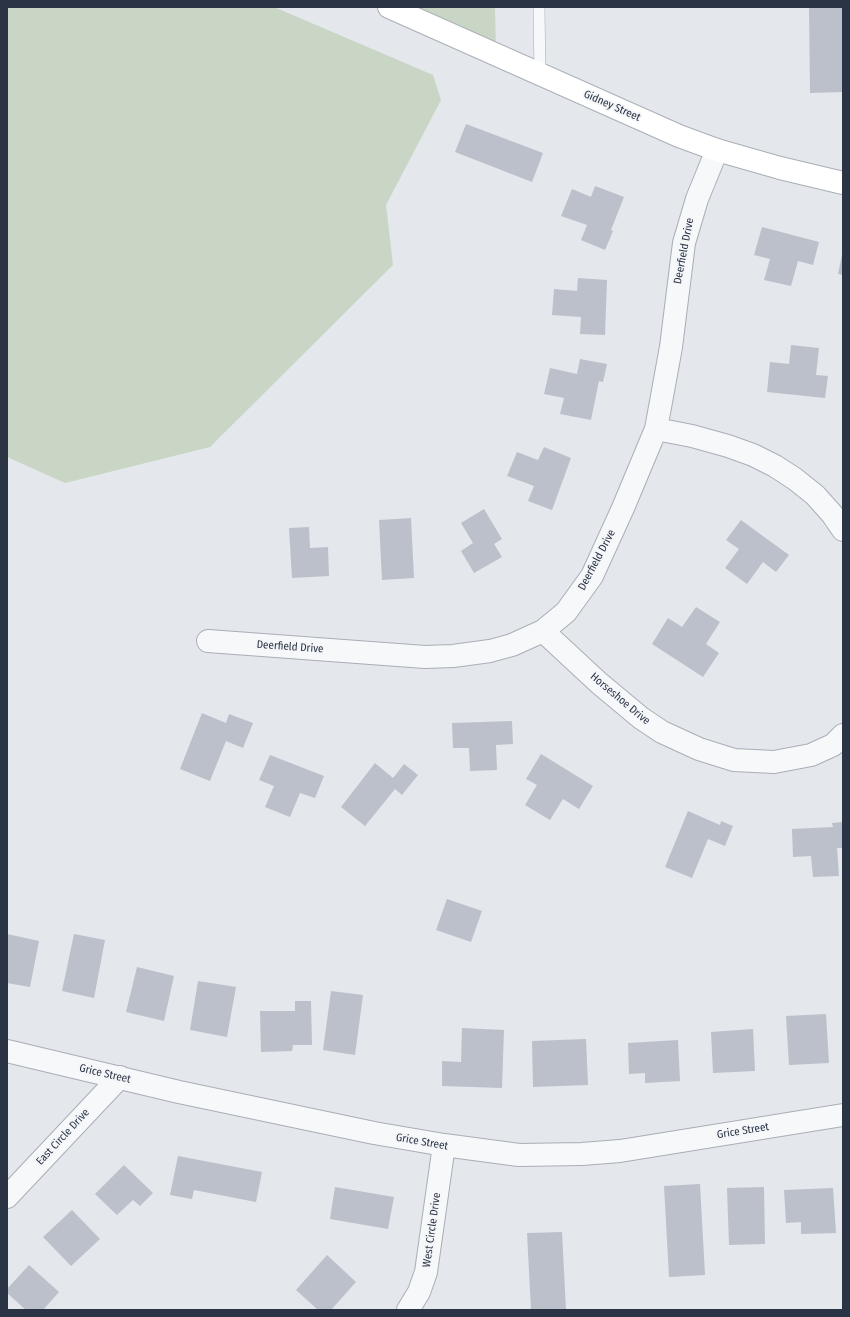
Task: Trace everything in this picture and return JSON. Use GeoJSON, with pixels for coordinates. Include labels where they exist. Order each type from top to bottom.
{"type":"FeatureCollection","features":[{"type":"Feature","properties":{"kind":"street","name":"Gidney Street"},"geometry":{"type":"LineString","coordinates":[[389,7],[679,136],[717,150],[780,168],[843,183]]}},
{"type":"Feature","properties":{"kind":"street","name":"Deerfield Drive"},"geometry":{"type":"LineString","coordinates":[[208,641],[425,657],[453,656],[490,651],[512,645],[543,631],[566,612],[592,576],[624,508],[656,429],[672,347],[684,243],[696,198],[717,150]]}},
{"type":"Feature","properties":{"kind":"street"},"geometry":{"type":"LineString","coordinates":[[656,429],[692,436],[728,446],[753,455],[775,466],[795,479],[815,495],[832,514],[843,530]]}},
{"type":"Feature","properties":{"kind":"street","name":"Horseshoe Drive"},"geometry":{"type":"LineString","coordinates":[[543,631],[599,683],[641,718],[662,732],[699,749],[734,760],[774,762],[811,755],[833,745],[843,735]]}},
{"type":"Feature","properties":{"kind":"street","name":"Grice Street"},"geometry":{"type":"LineString","coordinates":[[7,1051],[120,1078],[374,1133],[444,1145],[519,1155],[582,1154],[620,1151],[843,1115]]}},
{"type":"Feature","properties":{"kind":"street","name":"East Circle Drive"},"geometry":{"type":"LineString","coordinates":[[7,1197],[120,1078]]}},
{"type":"Feature","properties":{"kind":"street","name":"West Circle Drive"},"geometry":{"type":"LineString","coordinates":[[408,1310],[419,1292],[426,1272],[444,1145]]}},
{"type":"Feature","properties":{"kind":"lane"},"geometry":{"type":"LineString","coordinates":[[539,7],[540,74]]}},
{"type":"Feature","properties":{"kind":"green space"},"geometry":{"type":"Polygon","coordinates":[[[7,7],[274,7],[433,75],[441,100],[386,205],[393,265],[210,447],[65,483],[7,457],[7,7]]]}},
{"type":"Feature","properties":{"kind":"green space"},"geometry":{"type":"Polygon","coordinates":[[[388,7],[495,7],[496,55],[388,7]]]}},
{"type":"Feature","properties":{"kind":"building"},"geometry":{"type":"Polygon","coordinates":[[[809,7],[843,7],[843,92],[810,93],[809,7]]]}},
{"type":"Feature","properties":{"kind":"building"},"geometry":{"type":"Polygon","coordinates":[[[466,124],[543,153],[532,182],[455,152],[466,124]]]}},
{"type":"Feature","properties":{"kind":"building"},"geometry":{"type":"Polygon","coordinates":[[[595,186],[624,197],[605,250],[581,240],[587,225],[561,216],[572,189],[591,197],[595,186]]]}},
{"type":"Feature","properties":{"kind":"building"},"geometry":{"type":"Polygon","coordinates":[[[762,227],[819,242],[813,265],[798,261],[791,286],[764,280],[770,259],[754,255],[762,227]]]}},
{"type":"Feature","properties":{"kind":"building"},"geometry":{"type":"Polygon","coordinates":[[[843,255],[843,275],[838,274],[843,255]]]}},
{"type":"Feature","properties":{"kind":"building"},"geometry":{"type":"Polygon","coordinates":[[[578,278],[607,280],[605,335],[580,334],[581,317],[552,315],[554,289],[577,291],[578,278]]]}},
{"type":"Feature","properties":{"kind":"building"},"geometry":{"type":"Polygon","coordinates":[[[791,345],[819,348],[816,375],[828,376],[825,398],[767,392],[770,362],[789,364],[791,345]]]}},
{"type":"Feature","properties":{"kind":"building"},"geometry":{"type":"Polygon","coordinates":[[[580,359],[607,364],[603,382],[599,381],[591,420],[560,414],[564,398],[544,394],[550,368],[577,374],[580,359]]]}},
{"type":"Feature","properties":{"kind":"building"},"geometry":{"type":"Polygon","coordinates":[[[544,447],[571,458],[552,510],[528,501],[534,486],[507,476],[517,452],[538,460],[544,447]]]}},
{"type":"Feature","properties":{"kind":"building"},"geometry":{"type":"Polygon","coordinates":[[[484,509],[502,539],[494,544],[502,557],[474,573],[461,551],[473,543],[461,523],[484,509]]]}},
{"type":"Feature","properties":{"kind":"building"},"geometry":{"type":"Polygon","coordinates":[[[411,518],[414,578],[382,580],[379,520],[411,518]]]}},
{"type":"Feature","properties":{"kind":"building"},"geometry":{"type":"Polygon","coordinates":[[[741,520],[789,555],[776,572],[763,562],[747,584],[725,568],[739,549],[726,540],[741,520]]]}},
{"type":"Feature","properties":{"kind":"building"},"geometry":{"type":"Polygon","coordinates":[[[309,527],[310,548],[328,547],[329,576],[292,578],[289,528],[309,527]]]}},
{"type":"Feature","properties":{"kind":"building"},"geometry":{"type":"Polygon","coordinates":[[[696,607],[720,622],[706,644],[719,653],[703,677],[652,644],[668,618],[682,627],[696,607]]]}},
{"type":"Feature","properties":{"kind":"building"},"geometry":{"type":"Polygon","coordinates":[[[202,713],[226,723],[229,714],[253,723],[243,748],[226,741],[210,781],[180,769],[202,713]]]}},
{"type":"Feature","properties":{"kind":"building"},"geometry":{"type":"Polygon","coordinates":[[[512,721],[513,744],[496,745],[497,770],[470,771],[469,748],[453,748],[452,723],[512,721]]]}},
{"type":"Feature","properties":{"kind":"building"},"geometry":{"type":"Polygon","coordinates":[[[541,754],[593,786],[579,809],[563,799],[550,820],[525,805],[537,785],[526,779],[541,754]]]}},
{"type":"Feature","properties":{"kind":"building"},"geometry":{"type":"Polygon","coordinates":[[[270,755],[324,776],[315,798],[300,793],[290,817],[265,807],[274,786],[259,780],[270,755]]]}},
{"type":"Feature","properties":{"kind":"building"},"geometry":{"type":"Polygon","coordinates":[[[375,763],[393,778],[404,764],[418,775],[402,795],[395,789],[365,826],[341,807],[375,763]]]}},
{"type":"Feature","properties":{"kind":"building"},"geometry":{"type":"Polygon","coordinates":[[[688,811],[720,825],[721,821],[733,826],[725,846],[708,839],[692,878],[665,867],[688,811]]]}},
{"type":"Feature","properties":{"kind":"building"},"geometry":{"type":"Polygon","coordinates":[[[843,822],[843,848],[837,848],[839,876],[813,877],[811,856],[793,857],[792,829],[833,827],[832,823],[843,822]]]}},
{"type":"Feature","properties":{"kind":"building"},"geometry":{"type":"Polygon","coordinates":[[[447,899],[482,911],[471,942],[436,930],[447,899]]]}},
{"type":"Feature","properties":{"kind":"building"},"geometry":{"type":"Polygon","coordinates":[[[7,934],[39,941],[30,987],[7,983],[7,934]]]}},
{"type":"Feature","properties":{"kind":"building"},"geometry":{"type":"Polygon","coordinates":[[[74,934],[105,940],[94,998],[62,991],[74,934]]]}},
{"type":"Feature","properties":{"kind":"building"},"geometry":{"type":"Polygon","coordinates":[[[137,967],[174,976],[164,1021],[126,1012],[137,967]]]}},
{"type":"Feature","properties":{"kind":"building"},"geometry":{"type":"Polygon","coordinates":[[[198,981],[236,987],[227,1037],[190,1030],[198,981]]]}},
{"type":"Feature","properties":{"kind":"building"},"geometry":{"type":"Polygon","coordinates":[[[331,991],[363,995],[355,1055],[323,1050],[331,991]]]}},
{"type":"Feature","properties":{"kind":"building"},"geometry":{"type":"Polygon","coordinates":[[[295,1001],[311,1001],[312,1045],[293,1045],[292,1051],[261,1052],[260,1011],[295,1011],[295,1001]]]}},
{"type":"Feature","properties":{"kind":"building"},"geometry":{"type":"Polygon","coordinates":[[[826,1014],[829,1063],[789,1065],[786,1016],[826,1014]]]}},
{"type":"Feature","properties":{"kind":"building"},"geometry":{"type":"Polygon","coordinates":[[[462,1028],[504,1030],[502,1088],[442,1086],[442,1061],[461,1062],[462,1028]]]}},
{"type":"Feature","properties":{"kind":"building"},"geometry":{"type":"Polygon","coordinates":[[[753,1029],[755,1071],[713,1073],[711,1032],[753,1029]]]}},
{"type":"Feature","properties":{"kind":"building"},"geometry":{"type":"Polygon","coordinates":[[[586,1039],[588,1085],[533,1087],[532,1041],[586,1039]]]}},
{"type":"Feature","properties":{"kind":"building"},"geometry":{"type":"Polygon","coordinates":[[[678,1040],[680,1081],[645,1083],[645,1073],[629,1074],[628,1043],[678,1040]]]}},
{"type":"Feature","properties":{"kind":"building"},"geometry":{"type":"Polygon","coordinates":[[[178,1156],[262,1172],[256,1202],[194,1190],[192,1199],[170,1195],[178,1156]]]}},
{"type":"Feature","properties":{"kind":"building"},"geometry":{"type":"Polygon","coordinates":[[[124,1165],[153,1193],[140,1206],[133,1200],[117,1215],[95,1194],[124,1165]]]}},
{"type":"Feature","properties":{"kind":"building"},"geometry":{"type":"Polygon","coordinates":[[[700,1184],[705,1275],[669,1277],[664,1186],[700,1184]]]}},
{"type":"Feature","properties":{"kind":"building"},"geometry":{"type":"Polygon","coordinates":[[[335,1187],[394,1197],[388,1229],[330,1219],[335,1187]]]}},
{"type":"Feature","properties":{"kind":"building"},"geometry":{"type":"Polygon","coordinates":[[[764,1187],[765,1244],[729,1245],[727,1188],[764,1187]]]}},
{"type":"Feature","properties":{"kind":"building"},"geometry":{"type":"Polygon","coordinates":[[[833,1188],[836,1233],[801,1234],[801,1222],[786,1223],[784,1190],[833,1188]]]}},
{"type":"Feature","properties":{"kind":"building"},"geometry":{"type":"Polygon","coordinates":[[[72,1210],[100,1239],[71,1266],[43,1237],[72,1210]]]}},
{"type":"Feature","properties":{"kind":"building"},"geometry":{"type":"Polygon","coordinates":[[[562,1232],[566,1310],[531,1310],[527,1233],[562,1232]]]}},
{"type":"Feature","properties":{"kind":"building"},"geometry":{"type":"Polygon","coordinates":[[[327,1255],[356,1282],[331,1310],[318,1310],[296,1290],[327,1255]]]}},
{"type":"Feature","properties":{"kind":"building"},"geometry":{"type":"Polygon","coordinates":[[[29,1265],[59,1292],[43,1310],[26,1310],[7,1293],[7,1289],[29,1265]]]}}]}
